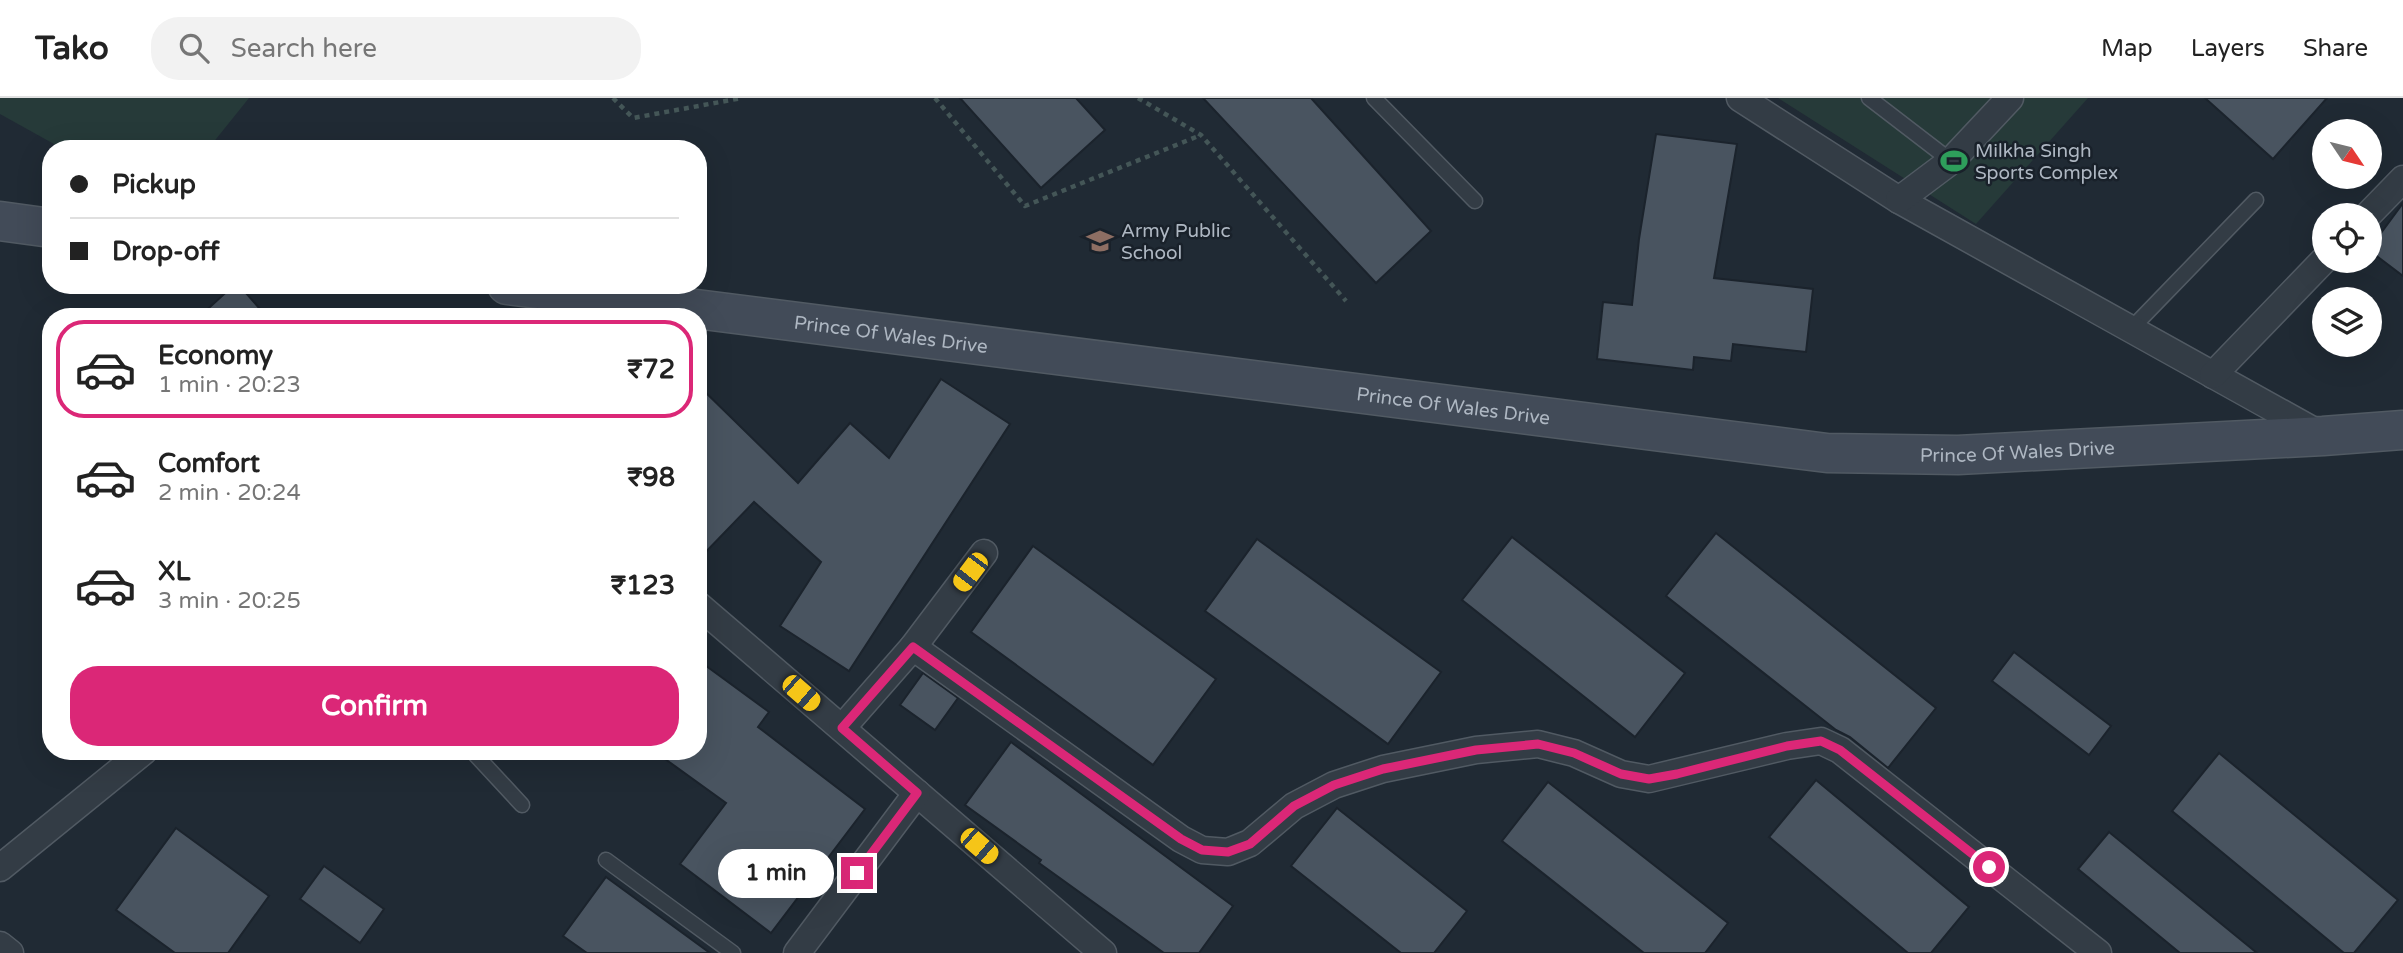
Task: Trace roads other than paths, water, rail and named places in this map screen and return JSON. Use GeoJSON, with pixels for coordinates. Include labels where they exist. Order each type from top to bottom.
{"type":"FeatureCollection","features":[{"type":"Feature","properties":{"kind":"main road"},"geometry":{"type":"LineString","coordinates":[[0,221],[42,227]]}},
{"type":"Feature","properties":{"kind":"main road","name":"Prince Of Wales Drive"},"geometry":{"type":"LineString","coordinates":[[558,294],[638,308]]}},
{"type":"Feature","properties":{"kind":"main road","name":"Prince Of Wales Drive"},"geometry":{"type":"LineString","coordinates":[[707,317],[1827,453],[1958,455],[2403,430]]}},
{"type":"Feature","properties":{"kind":"street"},"geometry":{"type":"LineString","coordinates":[[1740,98],[1899,200],[2323,436]]}},
{"type":"Feature","properties":{"kind":"street"},"geometry":{"type":"LineString","coordinates":[[1899,200],[1951,161],[2010,98]]}},
{"type":"Feature","properties":{"kind":"street"},"geometry":{"type":"LineString","coordinates":[[2380,203],[2403,179]]}},
{"type":"Feature","properties":{"kind":"street"},"geometry":{"type":"LineString","coordinates":[[2213,375],[2312,272]]}},
{"type":"Feature","properties":{"kind":"street"},"geometry":{"type":"LineString","coordinates":[[842,728],[913,647],[984,553]]}},
{"type":"Feature","properties":{"kind":"street"},"geometry":{"type":"LineString","coordinates":[[707,613],[1103,953]]}},
{"type":"Feature","properties":{"kind":"street"},"geometry":{"type":"LineString","coordinates":[[913,647],[1181,839],[1202,850],[1228,852],[1250,844],[1294,806],[1334,785],[1383,769],[1476,750],[1538,744],[1574,753],[1621,774],[1649,779],[1787,746],[1821,741],[1840,750],[2098,953]]}},
{"type":"Feature","properties":{"kind":"street"},"geometry":{"type":"LineString","coordinates":[[0,868],[133,760]]}},
{"type":"Feature","properties":{"kind":"street"},"geometry":{"type":"LineString","coordinates":[[797,953],[917,793]]}},
{"type":"Feature","properties":{"kind":"street"},"geometry":{"type":"LineString","coordinates":[[0,945],[9,953]]}},
{"type":"Feature","properties":{"kind":"lane"},"geometry":{"type":"LineString","coordinates":[[1374,98],[1475,201]]}},
{"type":"Feature","properties":{"kind":"lane"},"geometry":{"type":"LineString","coordinates":[[1869,98],[1951,161]]}},
{"type":"Feature","properties":{"kind":"lane"},"geometry":{"type":"LineString","coordinates":[[2131,329],[2256,200]]}},
{"type":"Feature","properties":{"kind":"lane"},"geometry":{"type":"LineString","coordinates":[[480,760],[522,805]]}},
{"type":"Feature","properties":{"kind":"lane"},"geometry":{"type":"LineString","coordinates":[[606,860],[733,953]]}},
{"type":"Feature","properties":{"kind":"place","name":"Milkha Singh Sports Complex"},"geometry":{"type":"Point","coordinates":[1954,161]}},
{"type":"Feature","properties":{"kind":"place","name":"Army Public School"},"geometry":{"type":"Point","coordinates":[1100,241]}}]}
